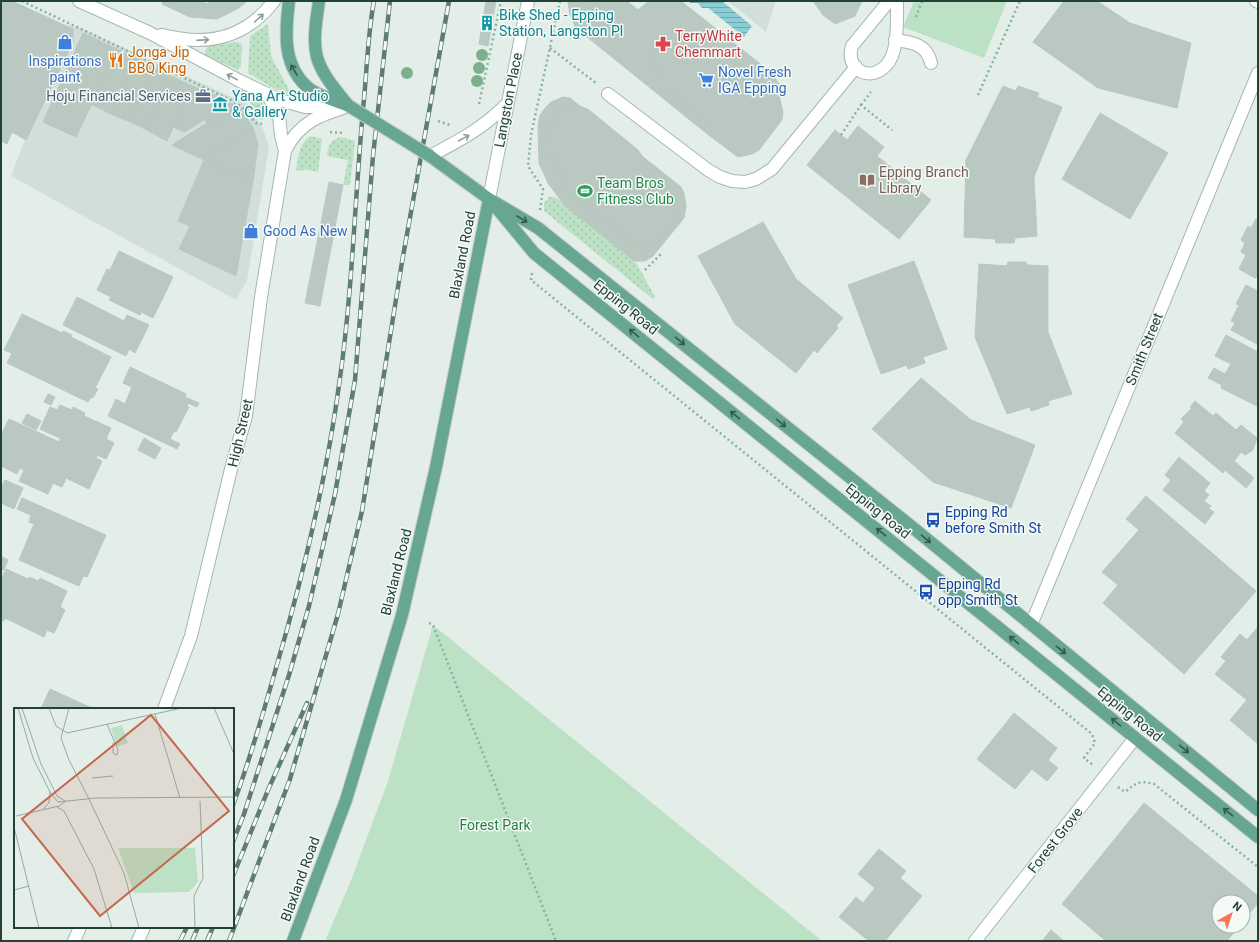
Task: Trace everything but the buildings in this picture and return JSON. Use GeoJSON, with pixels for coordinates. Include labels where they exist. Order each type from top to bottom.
{"type":"FeatureCollection","features":[{"type":"Feature","properties":{"kind":"main road"},"geometry":{"type":"LineString","coordinates":[[289,1],[286,25],[286,42],[288,58],[294,71],[311,90],[348,106]]}},
{"type":"Feature","properties":{"kind":"main road"},"geometry":{"type":"LineString","coordinates":[[319,1],[315,32],[315,49],[319,66],[329,83],[348,106]]}},
{"type":"Feature","properties":{"kind":"main road","name":"Epping Road"},"geometry":{"type":"LineString","coordinates":[[348,106],[430,156],[489,198],[538,228],[912,527],[1258,810]]}},
{"type":"Feature","properties":{"kind":"main road","name":"Epping Road"},"geometry":{"type":"LineString","coordinates":[[489,198],[534,253],[1258,837]]}},
{"type":"Feature","properties":{"kind":"main road","name":"Blaxland Road"},"geometry":{"type":"LineString","coordinates":[[293,941],[346,800],[402,615],[436,467],[489,198]]}},
{"type":"Feature","properties":{"kind":"street"},"geometry":{"type":"LineString","coordinates":[[150,33],[194,40],[225,36],[240,31],[259,18],[274,1]]}},
{"type":"Feature","properties":{"kind":"street","name":"Langston Place"},"geometry":{"type":"LineString","coordinates":[[489,198],[528,1]]}},
{"type":"Feature","properties":{"kind":"street"},"geometry":{"type":"LineString","coordinates":[[889,1],[852,46],[851,58],[856,67],[867,74],[876,74],[891,58],[895,40],[897,1]]}},
{"type":"Feature","properties":{"kind":"street"},"geometry":{"type":"LineString","coordinates":[[85,2],[150,33],[267,94],[306,107],[348,106]]}},
{"type":"Feature","properties":{"kind":"street"},"geometry":{"type":"LineString","coordinates":[[895,40],[913,42],[922,46],[930,58],[931,63]]}},
{"type":"Feature","properties":{"kind":"street"},"geometry":{"type":"LineString","coordinates":[[608,94],[708,170],[732,182],[745,182],[756,179],[772,169],[856,67]]}},
{"type":"Feature","properties":{"kind":"street","name":"Smith Street"},"geometry":{"type":"LineString","coordinates":[[1030,625],[1258,73]]}},
{"type":"Feature","properties":{"kind":"street","name":"High Street"},"geometry":{"type":"LineString","coordinates":[[267,94],[279,116],[281,135],[285,151]]}},
{"type":"Feature","properties":{"kind":"street"},"geometry":{"type":"LineString","coordinates":[[430,156],[474,133],[489,122],[507,104]]}},
{"type":"Feature","properties":{"kind":"street","name":"High Street"},"geometry":{"type":"LineString","coordinates":[[164,708],[191,636],[232,465],[246,416],[260,297],[285,151],[291,138],[305,125],[326,113],[348,106]]}},
{"type":"Feature","properties":{"kind":"street","name":"Forest Grove"},"geometry":{"type":"LineString","coordinates":[[975,941],[1136,738]]}},
{"type":"Feature","properties":{"kind":"street"},"geometry":{"type":"LineString","coordinates":[[74,941],[80,928]]}},
{"type":"Feature","properties":{"kind":"street"},"geometry":{"type":"LineString","coordinates":[[138,941],[144,928]]}},
{"type":"Feature","properties":{"kind":"path"},"geometry":{"type":"LineString","coordinates":[[22,1],[231,100],[242,107],[256,123],[263,124]]}},
{"type":"Feature","properties":{"kind":"path","name":"Langston Place"},"geometry":{"type":"LineString","coordinates":[[478,108],[501,1]]}},
{"type":"Feature","properties":{"kind":"path"},"geometry":{"type":"LineString","coordinates":[[540,208],[543,189],[528,166],[531,135],[560,1]]}},
{"type":"Feature","properties":{"kind":"path"},"geometry":{"type":"LineString","coordinates":[[978,95],[1020,1]]}},
{"type":"Feature","properties":{"kind":"path"},"geometry":{"type":"LineString","coordinates":[[550,48],[608,94]]}},
{"type":"Feature","properties":{"kind":"path"},"geometry":{"type":"LineString","coordinates":[[841,135],[870,92]]}},
{"type":"Feature","properties":{"kind":"path"},"geometry":{"type":"LineString","coordinates":[[861,105],[892,130]]}},
{"type":"Feature","properties":{"kind":"path"},"geometry":{"type":"LineString","coordinates":[[438,121],[453,125]]}},
{"type":"Feature","properties":{"kind":"path"},"geometry":{"type":"LineString","coordinates":[[330,132],[342,133]]}},
{"type":"Feature","properties":{"kind":"path"},"geometry":{"type":"LineString","coordinates":[[645,270],[661,254]]}},
{"type":"Feature","properties":{"kind":"path"},"geometry":{"type":"LineString","coordinates":[[532,274],[531,280],[1092,734],[1095,743],[1084,758],[1092,765]]}},
{"type":"Feature","properties":{"kind":"path"},"geometry":{"type":"LineString","coordinates":[[429,623],[433,625],[556,941]]}},
{"type":"Feature","properties":{"kind":"path"},"geometry":{"type":"LineString","coordinates":[[1118,788],[1125,792],[1135,784],[1143,781],[1154,784],[1258,867]]}},
{"type":"Feature","properties":{"kind":"shaded area"},"geometry":{"type":"Polygon","coordinates":[[[728,1],[776,1],[766,32],[728,1]]]}},
{"type":"Feature","properties":{"kind":"shaded area"},"geometry":{"type":"Polygon","coordinates":[[[69,25],[83,29],[249,105],[263,129],[269,147],[247,280],[236,300],[11,176],[69,25]]]}},
{"type":"Feature","properties":{"kind":"green space"},"geometry":{"type":"Polygon","coordinates":[[[914,1],[1007,1],[984,58],[903,27],[914,1]]]}},
{"type":"Feature","properties":{"kind":"green space"},"geometry":{"type":"Polygon","coordinates":[[[268,24],[271,56],[292,95],[273,88],[248,73],[250,36],[268,24]]]}},
{"type":"Feature","properties":{"kind":"green space"},"geometry":{"type":"Polygon","coordinates":[[[236,42],[242,44],[241,66],[238,70],[206,56],[205,50],[209,46],[236,42]]]}},
{"type":"Feature","properties":{"kind":"green space"},"geometry":{"type":"Polygon","coordinates":[[[241,87],[259,99],[272,116],[261,120],[250,103],[239,94],[241,87]]]}},
{"type":"Feature","properties":{"kind":"green space"},"geometry":{"type":"Polygon","coordinates":[[[310,136],[322,139],[318,172],[305,169],[304,171],[296,170],[301,147],[310,136]]]}},
{"type":"Feature","properties":{"kind":"green space"},"geometry":{"type":"Polygon","coordinates":[[[341,137],[355,141],[350,185],[343,185],[348,160],[327,156],[330,144],[334,140],[341,137]]]}},
{"type":"Feature","properties":{"kind":"green space"},"geometry":{"type":"Polygon","coordinates":[[[549,197],[555,197],[637,264],[655,297],[653,299],[544,211],[544,203],[549,197]]]}},
{"type":"Feature","properties":{"kind":"green space","name":"Forest Park"},"geometry":{"type":"Polygon","coordinates":[[[433,625],[822,941],[325,941],[350,883],[388,781],[433,625]]]}},
{"type":"Feature","properties":{"kind":"water"},"geometry":{"type":"Polygon","coordinates":[[[690,1],[722,1],[752,26],[744,37],[708,8],[702,8],[698,3],[690,3],[690,1]]]}},
{"type":"Feature","properties":{"kind":"railway"},"geometry":{"type":"LineString","coordinates":[[234,802],[256,737],[296,596],[314,524],[335,415],[348,309],[370,25],[374,1]]}},
{"type":"Feature","properties":{"kind":"railway"},"geometry":{"type":"LineString","coordinates":[[234,839],[244,814],[289,675],[309,606],[335,494],[355,380],[373,156],[390,1]]}},
{"type":"Feature","properties":{"kind":"railway"},"geometry":{"type":"LineString","coordinates":[[234,928],[290,779],[338,614],[362,511],[402,262],[449,1]]}},
{"type":"Feature","properties":{"kind":"railway"},"geometry":{"type":"LineString","coordinates":[[234,874],[268,790],[307,703]]}},
{"type":"Feature","properties":{"kind":"railway"},"geometry":{"type":"LineString","coordinates":[[180,941],[186,928]]}},
{"type":"Feature","properties":{"kind":"railway"},"geometry":{"type":"LineString","coordinates":[[192,941],[198,928]]}},
{"type":"Feature","properties":{"kind":"railway"},"geometry":{"type":"LineString","coordinates":[[207,941],[213,928]]}},
{"type":"Feature","properties":{"kind":"railway"},"geometry":{"type":"LineString","coordinates":[[229,941],[234,928]]}},
{"type":"Feature","properties":{"kind":"place","name":"Bike Shed - Epping Station, Langston Pl"},"geometry":{"type":"Point","coordinates":[487,23]}},
{"type":"Feature","properties":{"kind":"place","name":"Inspirations paint"},"geometry":{"type":"Point","coordinates":[65,42]}},
{"type":"Feature","properties":{"kind":"place","name":"TerryWhite Chemmart"},"geometry":{"type":"Point","coordinates":[663,44]}},
{"type":"Feature","properties":{"kind":"place","name":"Jonga Jip BBQ King"},"geometry":{"type":"Point","coordinates":[116,60]}},
{"type":"Feature","properties":{"kind":"place","name":"Novel Fresh IGA Epping"},"geometry":{"type":"Point","coordinates":[706,80]}},
{"type":"Feature","properties":{"kind":"place","name":"Hoju Financial Services"},"geometry":{"type":"Point","coordinates":[203,96]}},
{"type":"Feature","properties":{"kind":"place","name":"Yana Art Studio & Gallery"},"geometry":{"type":"Point","coordinates":[220,104]}},
{"type":"Feature","properties":{"kind":"place","name":"Epping Branch Library"},"geometry":{"type":"Point","coordinates":[867,180]}},
{"type":"Feature","properties":{"kind":"place","name":"Team Bros Fitness Club"},"geometry":{"type":"Point","coordinates":[585,191]}},
{"type":"Feature","properties":{"kind":"place","name":"Good As New"},"geometry":{"type":"Point","coordinates":[251,231]}},
{"type":"Feature","properties":{"kind":"place","name":"Epping Rd before Smith St"},"geometry":{"type":"Point","coordinates":[933,520]}},
{"type":"Feature","properties":{"kind":"place","name":"Epping Rd opp Smith St"},"geometry":{"type":"Point","coordinates":[926,592]}}]}
